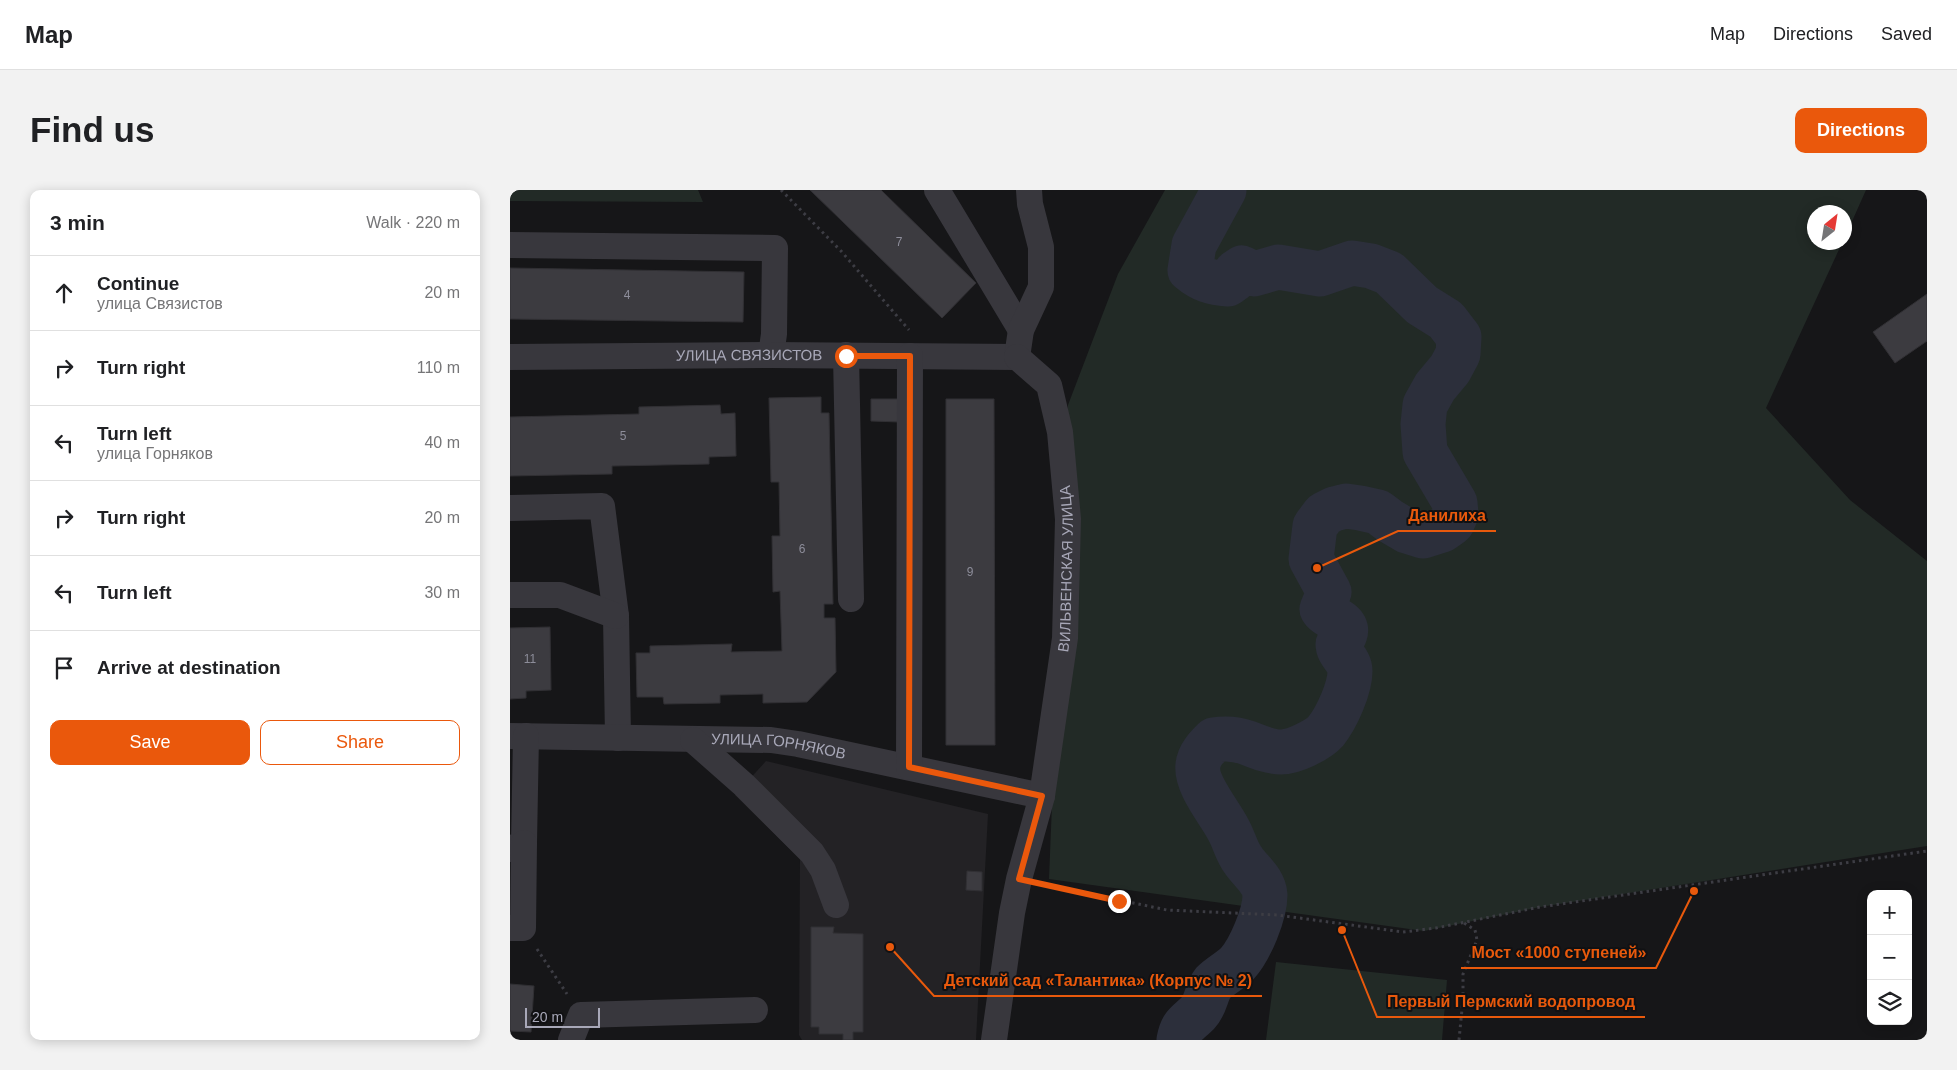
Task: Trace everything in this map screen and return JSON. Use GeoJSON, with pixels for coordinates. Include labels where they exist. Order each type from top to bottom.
{"type":"FeatureCollection","features":[{"type":"Feature","properties":{"kind":"street"},"geometry":{"type":"LineString","coordinates":[[937,190],[1021,330]]}},
{"type":"Feature","properties":{"kind":"street"},"geometry":{"type":"LineString","coordinates":[[1017,356],[1021,330],[1041,287],[1041,247],[1030,204],[1029,190]]}},
{"type":"Feature","properties":{"kind":"street"},"geometry":{"type":"LineString","coordinates":[[510,244],[775,248],[774,334],[771,355]]}},
{"type":"Feature","properties":{"kind":"street","name":"УЛИЦА СВЯЗИСТОВ"},"geometry":{"type":"LineString","coordinates":[[510,357],[846,356],[912,345],[1017,356]]}},
{"type":"Feature","properties":{"kind":"street"},"geometry":{"type":"LineString","coordinates":[[909,767],[912,345]]}},
{"type":"Feature","properties":{"kind":"street"},"geometry":{"type":"LineString","coordinates":[[846,356],[851,599]]}},
{"type":"Feature","properties":{"kind":"street","name":"ВИЛЬВЕНСКАЯ УЛИЦА"},"geometry":{"type":"LineString","coordinates":[[994,1040],[1012,913],[1019,879],[1042,796],[1065,638],[1068,519],[1060,432],[1049,385],[1017,356]]}},
{"type":"Feature","properties":{"kind":"street"},"geometry":{"type":"LineString","coordinates":[[510,508],[602,506],[616,616],[618,738]]}},
{"type":"Feature","properties":{"kind":"street"},"geometry":{"type":"LineString","coordinates":[[510,595],[560,595],[616,616]]}},
{"type":"Feature","properties":{"kind":"street"},"geometry":{"type":"LineString","coordinates":[[517,928],[518,736]]}},
{"type":"Feature","properties":{"kind":"street","name":"УЛИЦА ГОРНЯКОВ"},"geometry":{"type":"LineString","coordinates":[[518,736],[771,740],[798,744],[1042,796]]}},
{"type":"Feature","properties":{"kind":"street"},"geometry":{"type":"LineString","coordinates":[[693,740],[744,786],[812,853],[828,880],[836,905]]}},
{"type":"Feature","properties":{"kind":"street"},"geometry":{"type":"LineString","coordinates":[[571,1040],[581,1016],[755,1010]]}},
{"type":"Feature","properties":{"kind":"path"},"geometry":{"type":"LineString","coordinates":[[781,190],[841,251],[912,345]]}},
{"type":"Feature","properties":{"kind":"path"},"geometry":{"type":"LineString","coordinates":[[1019,879],[1167,910],[1278,915],[1403,932],[1464,923],[1540,907],[1927,851]]}},
{"type":"Feature","properties":{"kind":"path"},"geometry":{"type":"LineString","coordinates":[[1459,1040],[1463,999],[1463,974],[1477,940],[1475,930],[1464,923]]}},
{"type":"Feature","properties":{"kind":"path"},"geometry":{"type":"LineString","coordinates":[[517,928],[581,1016]]}},
{"type":"Feature","properties":{"kind":"shaded area"},"geometry":{"type":"Polygon","coordinates":[[[510,190],[698,190],[703,202],[510,201],[510,190]]]}},
{"type":"Feature","properties":{"kind":"shaded area"},"geometry":{"type":"Polygon","coordinates":[[[1165,190],[1866,190],[1852,221],[1852,205],[1807,205],[1807,250],[1839,250],[1766,408],[1850,500],[1927,561],[1927,846],[1540,907],[1424,931],[1049,879],[1068,405],[1118,274],[1165,190]]]}},
{"type":"Feature","properties":{"kind":"shaded area"},"geometry":{"type":"Polygon","coordinates":[[[766,761],[988,814],[976,1040],[802,1040],[799,1035],[800,859],[735,795],[766,761]]]}},
{"type":"Feature","properties":{"kind":"shaded area"},"geometry":{"type":"Polygon","coordinates":[[[1276,962],[1447,980],[1442,1040],[1266,1040],[1276,962]]]}},
{"type":"Feature","properties":{"kind":"building"},"geometry":{"type":"Polygon","coordinates":[[[810,190],[881,190],[976,283],[942,318],[810,190]]]}},
{"type":"Feature","properties":{"kind":"building"},"geometry":{"type":"Polygon","coordinates":[[[510,268],[744,272],[743,322],[510,319],[510,268]]]}},
{"type":"Feature","properties":{"kind":"building"},"geometry":{"type":"Polygon","coordinates":[[[1927,294],[1927,341],[1895,363],[1873,332],[1927,294]]]}},
{"type":"Feature","properties":{"kind":"building"},"geometry":{"type":"Polygon","coordinates":[[[821,397],[821,413],[829,413],[833,604],[824,604],[824,618],[835,618],[836,672],[807,702],[763,703],[763,694],[720,695],[720,703],[664,704],[663,697],[637,697],[636,653],[650,653],[650,646],[732,644],[731,652],[782,651],[780,591],[773,592],[772,536],[780,536],[779,482],[771,482],[769,398],[821,397]]]}},
{"type":"Feature","properties":{"kind":"building"},"geometry":{"type":"Polygon","coordinates":[[[871,399],[900,399],[900,422],[871,421],[871,399]]]}},
{"type":"Feature","properties":{"kind":"building"},"geometry":{"type":"Polygon","coordinates":[[[946,399],[994,399],[995,745],[946,745],[946,399]]]}},
{"type":"Feature","properties":{"kind":"building"},"geometry":{"type":"Polygon","coordinates":[[[720,405],[721,414],[735,413],[736,456],[709,457],[709,464],[612,466],[612,474],[510,476],[510,417],[639,414],[639,407],[720,405]]]}},
{"type":"Feature","properties":{"kind":"building"},"geometry":{"type":"Polygon","coordinates":[[[550,627],[551,690],[526,691],[526,698],[510,699],[510,628],[550,627]]]}},
{"type":"Feature","properties":{"kind":"building"},"geometry":{"type":"Polygon","coordinates":[[[967,871],[982,872],[982,891],[966,890],[967,871]]]}},
{"type":"Feature","properties":{"kind":"building"},"geometry":{"type":"Polygon","coordinates":[[[811,927],[834,927],[833,933],[863,934],[863,1032],[853,1032],[853,1040],[843,1040],[843,1034],[819,1034],[819,1027],[811,1027],[811,927]]]}},
{"type":"Feature","properties":{"kind":"building"},"geometry":{"type":"Polygon","coordinates":[[[510,984],[534,986],[531,1032],[510,1031],[510,984]]]}},
{"type":"Feature","properties":{"kind":"waterway"},"geometry":{"type":"LineString","coordinates":[[1179,1040],[1183,1027],[1201,1010],[1213,983],[1237,964],[1247,950],[1260,921],[1265,895],[1262,885],[1241,856],[1228,829],[1200,781],[1198,773],[1200,758],[1211,743],[1218,739],[1231,739],[1277,752],[1292,750],[1305,745],[1326,731],[1338,710],[1348,686],[1350,671],[1338,644],[1346,630],[1341,623],[1322,609],[1329,592],[1311,559],[1315,526],[1324,514],[1346,506],[1378,512],[1407,531],[1423,536],[1442,530],[1452,523],[1456,514],[1455,503],[1425,452],[1423,424],[1425,405],[1458,354],[1459,337],[1446,320],[1422,305],[1389,273],[1371,266],[1352,263],[1320,274],[1278,267],[1254,274],[1242,268],[1236,272],[1235,279],[1228,284],[1203,279],[1190,270],[1194,245],[1224,190]]}},
{"type":"Feature","properties":{"kind":"place","name":"Данилиха"},"geometry":{"type":"Point","coordinates":[1317,568]}},
{"type":"Feature","properties":{"kind":"place","name":"Мост «1000 ступеней»"},"geometry":{"type":"Point","coordinates":[1694,891]}},
{"type":"Feature","properties":{"kind":"place","name":"Первый Пермский водопровод"},"geometry":{"type":"Point","coordinates":[1342,930]}},
{"type":"Feature","properties":{"kind":"place","name":"Детский сад «Талантика» (Корпус № 2)"},"geometry":{"type":"Point","coordinates":[890,947]}},
{"type":"Feature","properties":{"kind":"route"},"geometry":{"type":"LineString","coordinates":[[846,356],[910,356],[909,767],[1042,796],[1019,879],[1119,901]]}}]}
